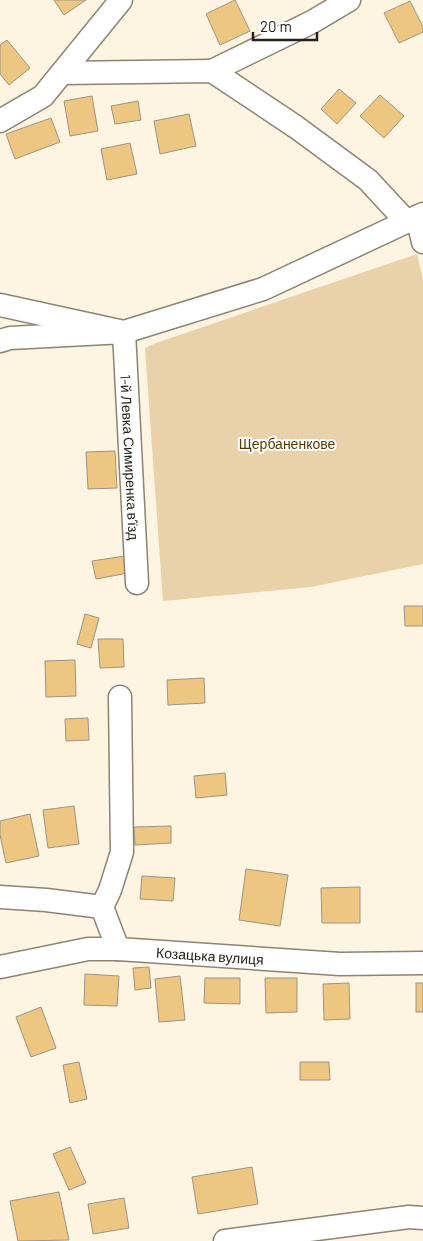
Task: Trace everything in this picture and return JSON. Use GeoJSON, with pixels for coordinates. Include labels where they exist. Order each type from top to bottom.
{"type":"FeatureCollection","features":[{"type":"Feature","properties":{"kind":"street"},"geometry":{"type":"LineString","coordinates":[[0,121],[43,96],[120,0]]}},
{"type":"Feature","properties":{"kind":"street"},"geometry":{"type":"LineString","coordinates":[[62,73],[212,71],[312,22],[349,0]]}},
{"type":"Feature","properties":{"kind":"street"},"geometry":{"type":"LineString","coordinates":[[212,71],[296,127],[415,217],[423,242]]}},
{"type":"Feature","properties":{"kind":"street"},"geometry":{"type":"LineString","coordinates":[[0,341],[10,338],[124,332],[263,289],[415,217]]}},
{"type":"Feature","properties":{"kind":"street"},"geometry":{"type":"LineString","coordinates":[[0,305],[124,332]]}},
{"type":"Feature","properties":{"kind":"street","name":"1-й Левка Симиренка в’їзд"},"geometry":{"type":"LineString","coordinates":[[124,332],[137,583]]}},
{"type":"Feature","properties":{"kind":"street"},"geometry":{"type":"LineString","coordinates":[[118,949],[102,907],[110,890],[122,852],[120,697]]}},
{"type":"Feature","properties":{"kind":"street"},"geometry":{"type":"LineString","coordinates":[[0,898],[46,900],[102,907]]}},
{"type":"Feature","properties":{"kind":"street","name":"Козацька вулиця"},"geometry":{"type":"LineString","coordinates":[[0,967],[88,949],[118,949],[340,964],[423,963]]}},
{"type":"Feature","properties":{"kind":"street"},"geometry":{"type":"LineString","coordinates":[[226,1241],[409,1217],[423,1218]]}},
{"type":"Feature","properties":{"kind":"green space","name":"Щербаненкове"},"geometry":{"type":"Polygon","coordinates":[[[417,254],[423,279],[423,564],[311,587],[163,601],[145,348],[417,254]]]}},
{"type":"Feature","properties":{"kind":"building"},"geometry":{"type":"Polygon","coordinates":[[[54,0],[86,0],[64,15],[54,0]]]}},
{"type":"Feature","properties":{"kind":"building"},"geometry":{"type":"Polygon","coordinates":[[[235,0],[250,31],[220,45],[206,14],[235,0]]]}},
{"type":"Feature","properties":{"kind":"building"},"geometry":{"type":"Polygon","coordinates":[[[410,1],[423,27],[423,32],[399,43],[384,13],[410,1]]]}},
{"type":"Feature","properties":{"kind":"building"},"geometry":{"type":"Polygon","coordinates":[[[7,40],[30,68],[9,85],[0,74],[0,45],[7,40]]]}},
{"type":"Feature","properties":{"kind":"building"},"geometry":{"type":"Polygon","coordinates":[[[339,89],[356,103],[337,124],[321,109],[339,89]]]}},
{"type":"Feature","properties":{"kind":"building"},"geometry":{"type":"Polygon","coordinates":[[[380,95],[404,116],[384,138],[360,116],[380,95]]]}},
{"type":"Feature","properties":{"kind":"building"},"geometry":{"type":"Polygon","coordinates":[[[92,96],[98,131],[70,136],[64,101],[92,96]]]}},
{"type":"Feature","properties":{"kind":"building"},"geometry":{"type":"Polygon","coordinates":[[[138,101],[141,120],[115,124],[111,106],[138,101]]]}},
{"type":"Feature","properties":{"kind":"building"},"geometry":{"type":"Polygon","coordinates":[[[189,114],[196,146],[160,154],[154,121],[189,114]]]}},
{"type":"Feature","properties":{"kind":"building"},"geometry":{"type":"Polygon","coordinates":[[[51,118],[60,142],[15,159],[6,134],[51,118]]]}},
{"type":"Feature","properties":{"kind":"building"},"geometry":{"type":"Polygon","coordinates":[[[130,143],[137,174],[107,180],[101,149],[130,143]]]}},
{"type":"Feature","properties":{"kind":"building"},"geometry":{"type":"Polygon","coordinates":[[[115,451],[117,488],[88,489],[86,452],[115,451]]]}},
{"type":"Feature","properties":{"kind":"building"},"geometry":{"type":"Polygon","coordinates":[[[125,556],[128,573],[96,579],[92,561],[125,556]]]}},
{"type":"Feature","properties":{"kind":"building"},"geometry":{"type":"Polygon","coordinates":[[[404,606],[423,606],[423,626],[405,626],[404,606]]]}},
{"type":"Feature","properties":{"kind":"building"},"geometry":{"type":"Polygon","coordinates":[[[85,614],[99,618],[91,648],[77,644],[85,614]]]}},
{"type":"Feature","properties":{"kind":"building"},"geometry":{"type":"Polygon","coordinates":[[[98,639],[123,639],[124,667],[100,668],[98,639]]]}},
{"type":"Feature","properties":{"kind":"building"},"geometry":{"type":"Polygon","coordinates":[[[75,660],[76,696],[46,697],[45,661],[75,660]]]}},
{"type":"Feature","properties":{"kind":"building"},"geometry":{"type":"Polygon","coordinates":[[[204,678],[205,703],[168,705],[167,680],[204,678]]]}},
{"type":"Feature","properties":{"kind":"building"},"geometry":{"type":"Polygon","coordinates":[[[88,718],[89,740],[66,741],[65,719],[88,718]]]}},
{"type":"Feature","properties":{"kind":"building"},"geometry":{"type":"Polygon","coordinates":[[[225,773],[227,795],[196,798],[194,776],[225,773]]]}},
{"type":"Feature","properties":{"kind":"building"},"geometry":{"type":"Polygon","coordinates":[[[74,806],[79,844],[48,848],[43,810],[74,806]]]}},
{"type":"Feature","properties":{"kind":"building"},"geometry":{"type":"Polygon","coordinates":[[[30,814],[39,856],[6,863],[0,835],[0,821],[30,814]]]}},
{"type":"Feature","properties":{"kind":"building"},"geometry":{"type":"Polygon","coordinates":[[[171,826],[171,843],[135,845],[134,827],[171,826]]]}},
{"type":"Feature","properties":{"kind":"building"},"geometry":{"type":"Polygon","coordinates":[[[246,869],[288,875],[280,926],[239,920],[246,869]]]}},
{"type":"Feature","properties":{"kind":"building"},"geometry":{"type":"Polygon","coordinates":[[[142,876],[175,878],[173,901],[140,899],[142,876]]]}},
{"type":"Feature","properties":{"kind":"building"},"geometry":{"type":"Polygon","coordinates":[[[360,887],[360,923],[322,923],[321,888],[360,887]]]}},
{"type":"Feature","properties":{"kind":"building"},"geometry":{"type":"Polygon","coordinates":[[[149,967],[151,988],[135,990],[133,968],[149,967]]]}},
{"type":"Feature","properties":{"kind":"building"},"geometry":{"type":"Polygon","coordinates":[[[85,974],[119,976],[117,1006],[84,1005],[85,974]]]}},
{"type":"Feature","properties":{"kind":"building"},"geometry":{"type":"Polygon","coordinates":[[[180,976],[185,1020],[159,1022],[155,979],[180,976]]]}},
{"type":"Feature","properties":{"kind":"building"},"geometry":{"type":"Polygon","coordinates":[[[205,978],[240,978],[240,1004],[204,1003],[205,978]]]}},
{"type":"Feature","properties":{"kind":"building"},"geometry":{"type":"Polygon","coordinates":[[[265,978],[297,978],[297,1012],[266,1013],[265,978]]]}},
{"type":"Feature","properties":{"kind":"building"},"geometry":{"type":"Polygon","coordinates":[[[349,983],[350,1019],[324,1020],[323,984],[349,983]]]}},
{"type":"Feature","properties":{"kind":"building"},"geometry":{"type":"Polygon","coordinates":[[[416,983],[423,983],[423,1012],[416,1012],[416,983]]]}},
{"type":"Feature","properties":{"kind":"building"},"geometry":{"type":"Polygon","coordinates":[[[41,1007],[56,1048],[31,1057],[16,1017],[41,1007]]]}},
{"type":"Feature","properties":{"kind":"building"},"geometry":{"type":"Polygon","coordinates":[[[79,1062],[87,1099],[70,1103],[63,1065],[79,1062]]]}},
{"type":"Feature","properties":{"kind":"building"},"geometry":{"type":"Polygon","coordinates":[[[300,1062],[329,1062],[330,1080],[300,1080],[300,1062]]]}},
{"type":"Feature","properties":{"kind":"building"},"geometry":{"type":"Polygon","coordinates":[[[70,1147],[86,1183],[69,1190],[53,1154],[70,1147]]]}},
{"type":"Feature","properties":{"kind":"building"},"geometry":{"type":"Polygon","coordinates":[[[252,1167],[258,1204],[198,1214],[192,1177],[252,1167]]]}},
{"type":"Feature","properties":{"kind":"building"},"geometry":{"type":"Polygon","coordinates":[[[59,1192],[69,1240],[18,1241],[10,1201],[59,1192]]]}},
{"type":"Feature","properties":{"kind":"building"},"geometry":{"type":"Polygon","coordinates":[[[124,1198],[129,1228],[93,1234],[88,1204],[124,1198]]]}}]}
